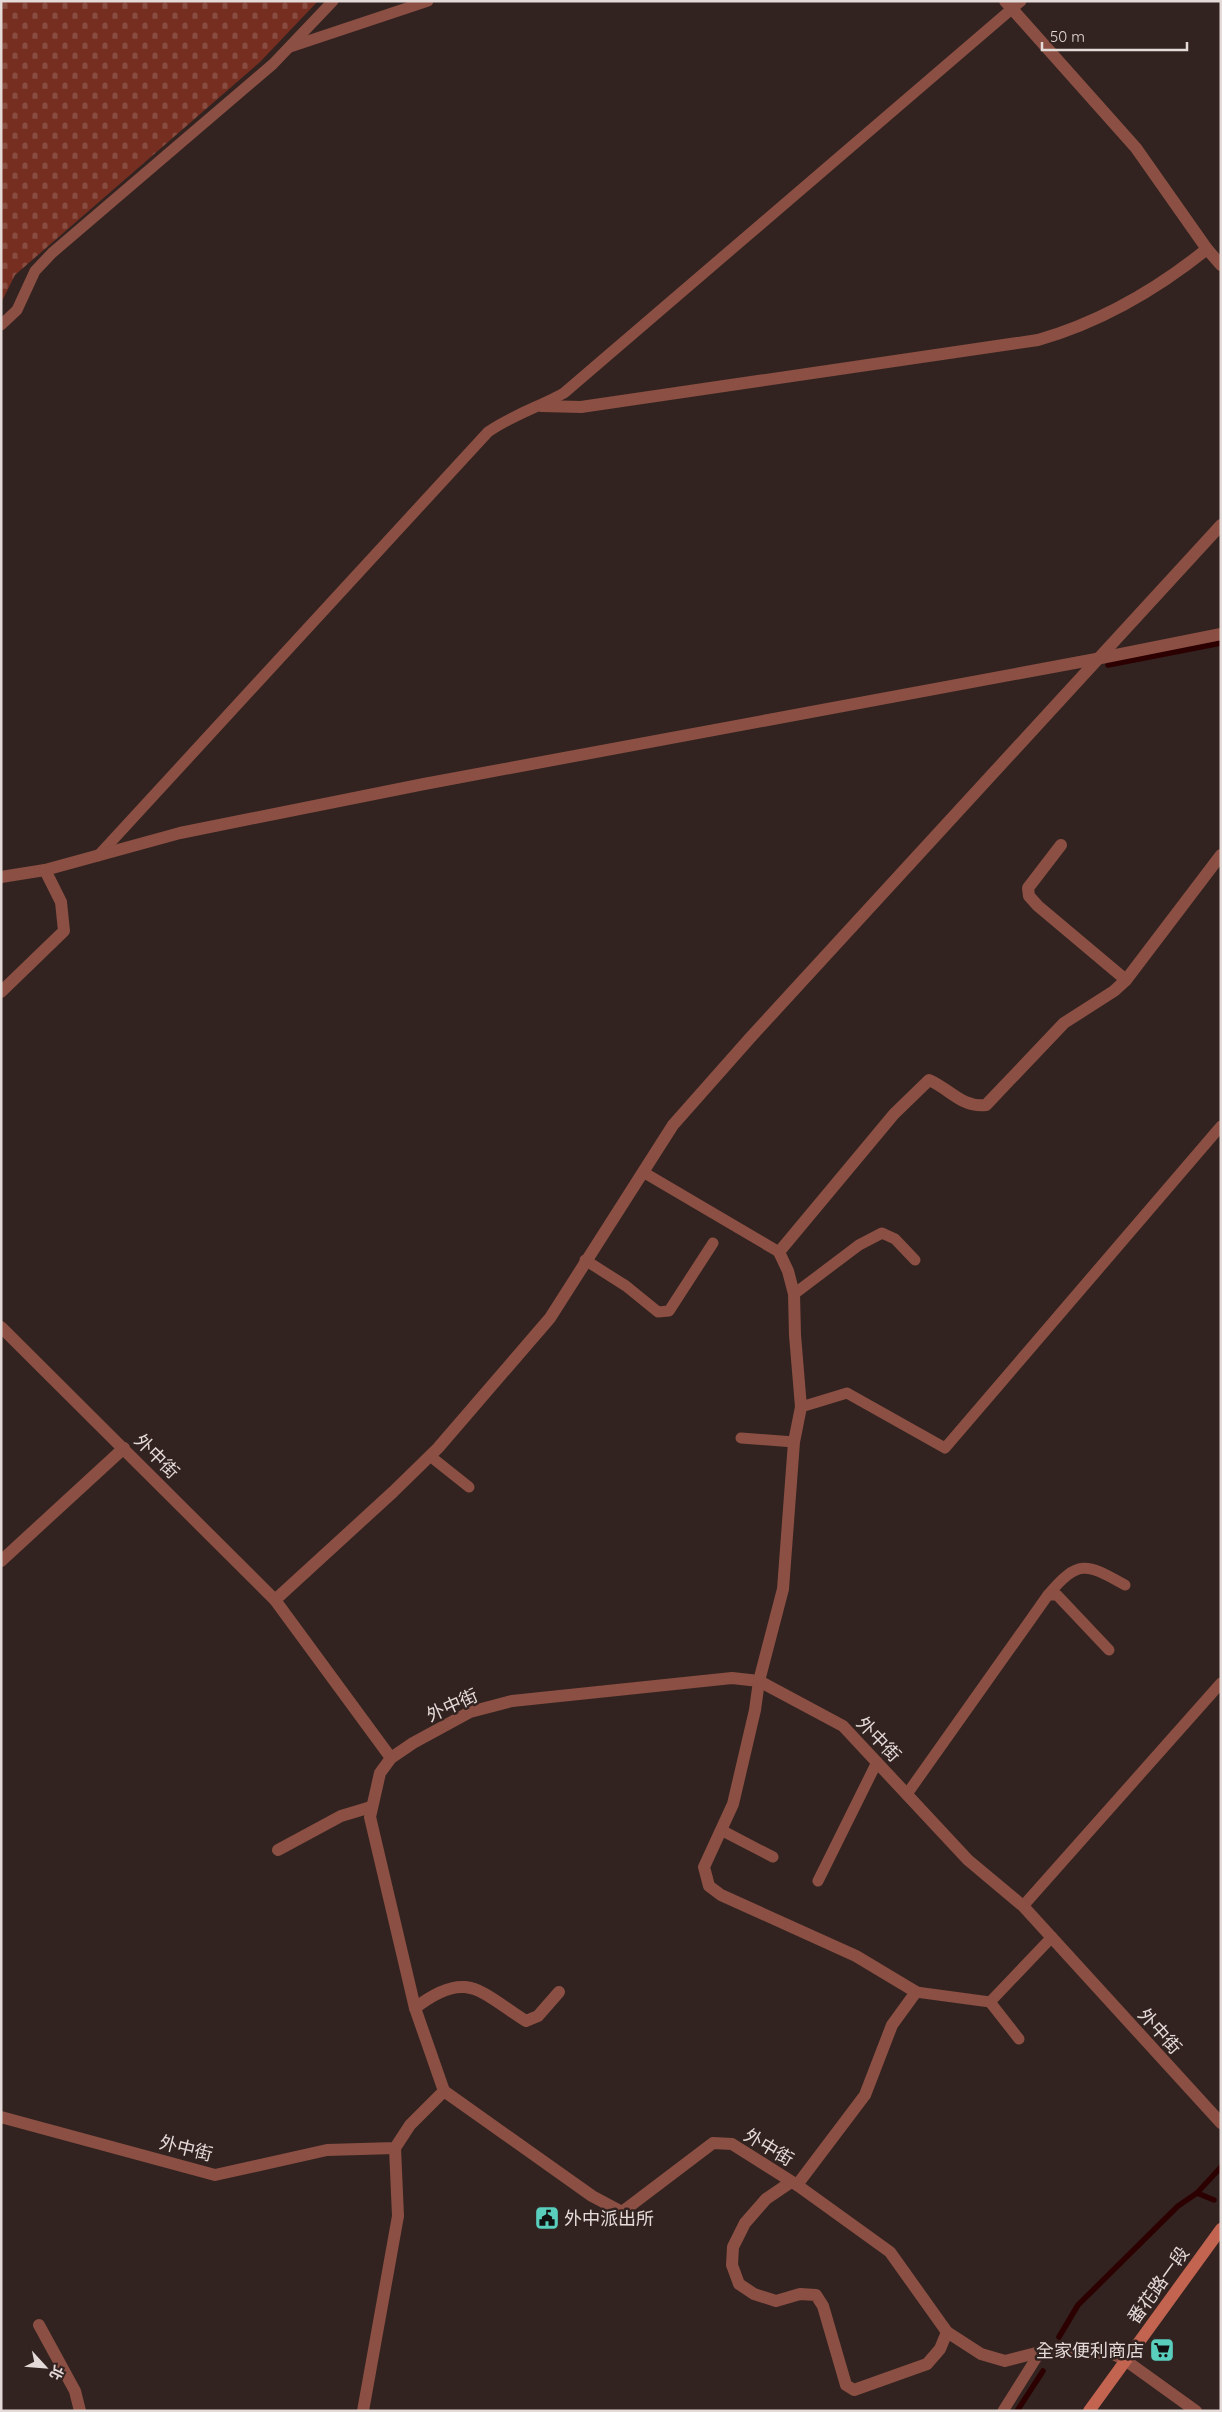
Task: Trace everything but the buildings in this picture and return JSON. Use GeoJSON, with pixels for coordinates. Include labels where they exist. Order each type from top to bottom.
{"type":"FeatureCollection","features":[{"type":"Feature","properties":{"kind":"main road","name":"番花路一段"},"geometry":{"type":"LineString","coordinates":[[1089,2411],[1221,2229]]}},
{"type":"Feature","properties":{"kind":"street"},"geometry":{"type":"LineString","coordinates":[[1012,4],[1136,148],[1207,249],[1221,265]]}},
{"type":"Feature","properties":{"kind":"street"},"geometry":{"type":"LineString","coordinates":[[541,406],[581,408],[1038,340],[1070,331],[1120,307],[1174,276],[1207,249]]}},
{"type":"Feature","properties":{"kind":"street"},"geometry":{"type":"LineString","coordinates":[[275,1600],[430,1456],[550,1318],[585,1260],[673,1125],[1096,659],[1221,525]]}},
{"type":"Feature","properties":{"kind":"street"},"geometry":{"type":"LineString","coordinates":[[1,877],[45,870],[180,833],[424,784],[1221,634]]}},
{"type":"Feature","properties":{"kind":"street"},"geometry":{"type":"LineString","coordinates":[[1061,845],[1028,888],[1029,896],[1126,980]]}},
{"type":"Feature","properties":{"kind":"street"},"geometry":{"type":"LineString","coordinates":[[947,2332],[940,2350],[927,2364],[854,2390],[846,2385],[823,2306],[816,2295],[800,2294],[776,2301],[754,2294],[739,2284],[732,2264],[733,2247],[744,2223],[766,2199],[794,2183],[865,2095],[892,2025],[916,1992],[856,1956],[721,1895],[709,1886],[704,1867],[733,1804],[755,1710],[759,1681],[783,1589],[794,1442],[801,1407],[795,1335],[794,1294],[788,1271],[779,1252],[894,1114],[929,1080],[942,1086],[963,1102],[976,1106],[986,1105],[1064,1023],[1114,991],[1126,980],[1221,855]]}},
{"type":"Feature","properties":{"kind":"street"},"geometry":{"type":"LineString","coordinates":[[1,992],[64,931],[61,902],[45,870]]}},
{"type":"Feature","properties":{"kind":"street","name":"外中街"},"geometry":{"type":"LineString","coordinates":[[1,1326],[275,1600],[391,1758]]}},
{"type":"Feature","properties":{"kind":"street"},"geometry":{"type":"LineString","coordinates":[[1,1561],[124,1448]]}},
{"type":"Feature","properties":{"kind":"street","name":"外中街"},"geometry":{"type":"LineString","coordinates":[[1196,2411],[1125,2360],[1111,2353],[1040,2352],[1005,2361],[982,2354],[947,2332],[890,2252],[794,2183],[732,2144],[713,2143],[622,2212],[592,2196],[444,2092],[415,2008],[370,1817],[380,1773],[391,1758],[413,1742],[470,1712],[512,1701],[732,1678],[759,1681],[843,1726],[968,1860],[1023,1906],[1221,2123]]}},
{"type":"Feature","properties":{"kind":"street"},"geometry":{"type":"LineString","coordinates":[[278,1850],[302,1835],[341,1816],[371,1807]]}},
{"type":"Feature","properties":{"kind":"street"},"geometry":{"type":"LineString","coordinates":[[415,2008],[433,1995],[459,1986],[477,1988],[526,2021],[538,2016],[559,1992]]}},
{"type":"Feature","properties":{"kind":"street"},"geometry":{"type":"LineString","coordinates":[[363,2411],[398,2216],[395,2148],[410,2125],[444,2092]]}},
{"type":"Feature","properties":{"kind":"street","name":"外中街"},"geometry":{"type":"LineString","coordinates":[[1,2117],[215,2175],[327,2150],[395,2148]]}},
{"type":"Feature","properties":{"kind":"street"},"geometry":{"type":"LineString","coordinates":[[39,2325],[75,2391],[80,2411]]}},
{"type":"Feature","properties":{"kind":"lane"},"geometry":{"type":"LineString","coordinates":[[1,325],[17,310],[35,271],[52,254],[273,64],[333,1]]}},
{"type":"Feature","properties":{"kind":"lane"},"geometry":{"type":"LineString","coordinates":[[289,48],[428,1]]}},
{"type":"Feature","properties":{"kind":"lane"},"geometry":{"type":"LineString","coordinates":[[98,856],[488,432],[509,418],[541,406],[564,393],[1012,4]]}},
{"type":"Feature","properties":{"kind":"lane"},"geometry":{"type":"LineString","coordinates":[[801,1407],[847,1393],[945,1448],[1221,1126]]}},
{"type":"Feature","properties":{"kind":"lane"},"geometry":{"type":"LineString","coordinates":[[643,1172],[779,1252]]}},
{"type":"Feature","properties":{"kind":"lane"},"geometry":{"type":"LineString","coordinates":[[794,1294],[858,1246],[882,1233],[895,1239],[915,1260]]}},
{"type":"Feature","properties":{"kind":"lane"},"geometry":{"type":"LineString","coordinates":[[585,1260],[626,1286],[658,1312],[669,1311],[713,1243]]}},
{"type":"Feature","properties":{"kind":"lane"},"geometry":{"type":"LineString","coordinates":[[741,1438],[794,1442]]}},
{"type":"Feature","properties":{"kind":"lane"},"geometry":{"type":"LineString","coordinates":[[430,1456],[470,1487]]}},
{"type":"Feature","properties":{"kind":"lane"},"geometry":{"type":"LineString","coordinates":[[907,1794],[1048,1594],[1061,1579],[1080,1567],[1096,1569],[1126,1585]]}},
{"type":"Feature","properties":{"kind":"lane"},"geometry":{"type":"LineString","coordinates":[[1048,1594],[1056,1595],[1110,1650]]}},
{"type":"Feature","properties":{"kind":"lane"},"geometry":{"type":"LineString","coordinates":[[1023,1906],[1221,1683]]}},
{"type":"Feature","properties":{"kind":"lane"},"geometry":{"type":"LineString","coordinates":[[818,1881],[877,1762]]}},
{"type":"Feature","properties":{"kind":"lane"},"geometry":{"type":"LineString","coordinates":[[721,1830],[773,1857]]}},
{"type":"Feature","properties":{"kind":"lane"},"geometry":{"type":"LineString","coordinates":[[990,2002],[1052,1937]]}},
{"type":"Feature","properties":{"kind":"lane"},"geometry":{"type":"LineString","coordinates":[[916,1992],[990,2002],[1019,2039]]}},
{"type":"Feature","properties":{"kind":"lane"},"geometry":{"type":"LineString","coordinates":[[1003,2411],[1040,2352]]}},
{"type":"Feature","properties":{"kind":"green space"},"geometry":{"type":"Polygon","coordinates":[[[1,1],[318,1],[260,62],[15,275],[1,303],[1,1]]]}},
{"type":"Feature","properties":{"kind":"waterway"},"geometry":{"type":"LineString","coordinates":[[1108,665],[1221,643]]}},
{"type":"Feature","properties":{"kind":"waterway"},"geometry":{"type":"LineString","coordinates":[[1197,2193],[1221,2167]]}},
{"type":"Feature","properties":{"kind":"waterway"},"geometry":{"type":"LineString","coordinates":[[1059,2337],[1078,2305],[1178,2206],[1197,2193],[1214,2200]]}},
{"type":"Feature","properties":{"kind":"waterway"},"geometry":{"type":"LineString","coordinates":[[1017,2411],[1043,2371]]}},
{"type":"Feature","properties":{"kind":"place","name":"外中派出所"},"geometry":{"type":"Point","coordinates":[547,2218]}},
{"type":"Feature","properties":{"kind":"place","name":"全家便利商店"},"geometry":{"type":"Point","coordinates":[1162,2350]}}]}
